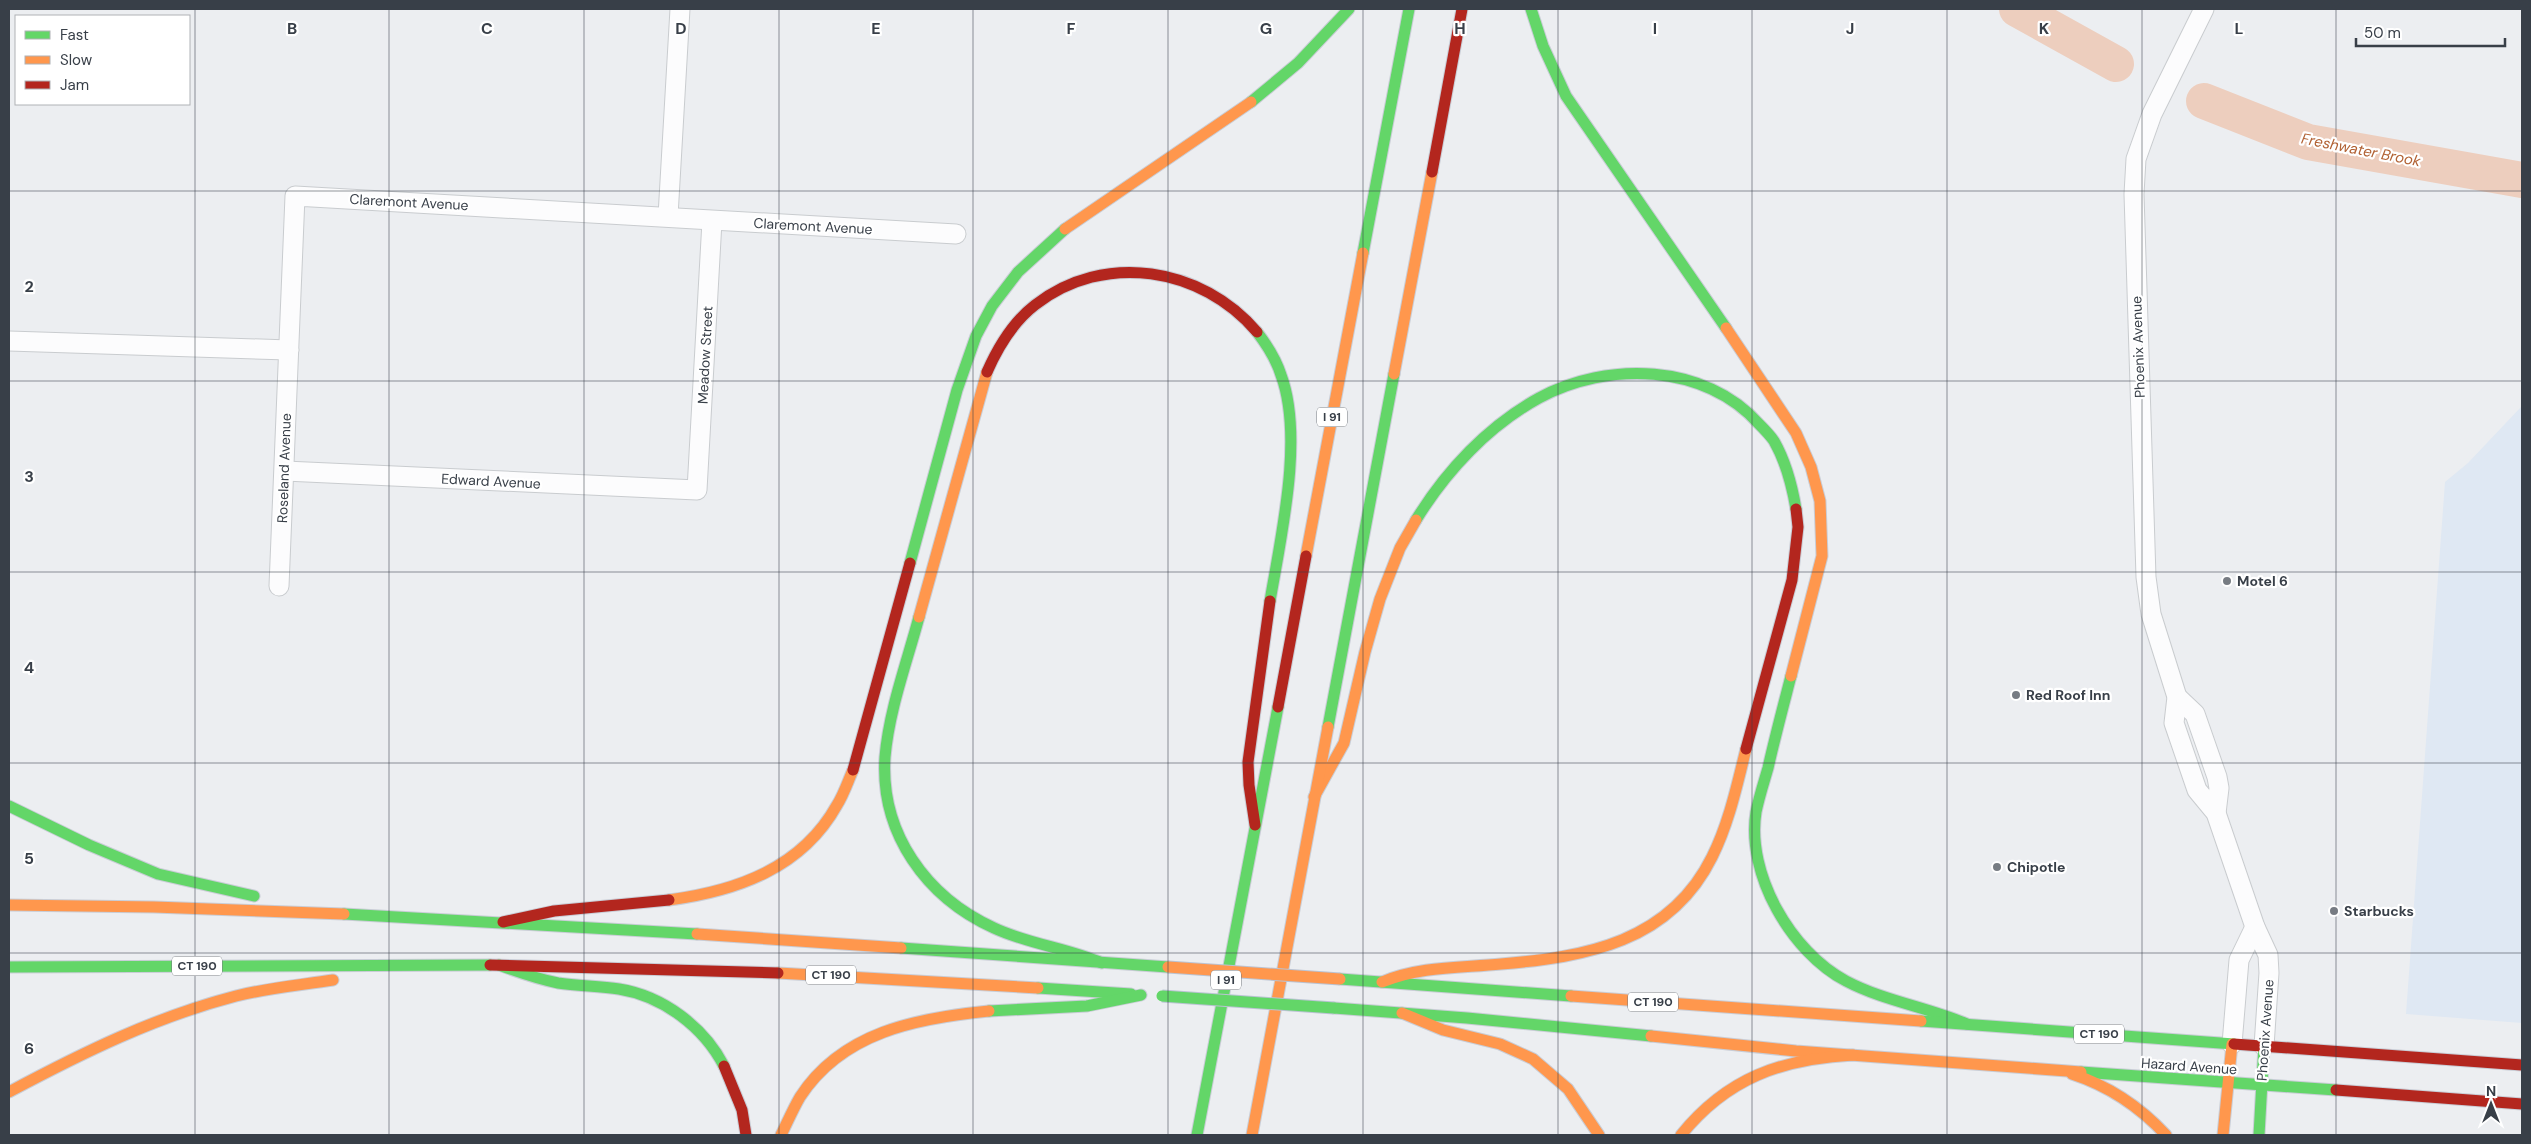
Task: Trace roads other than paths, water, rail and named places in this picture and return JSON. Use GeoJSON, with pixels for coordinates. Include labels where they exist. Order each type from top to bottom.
{"type":"FeatureCollection","features":[{"type":"Feature","properties":{"kind":"main road"},"geometry":{"type":"LineString","coordinates":[[502,922],[540,911],[661,900],[728,888],[774,871],[793,858],[816,837],[838,806],[856,764],[957,390],[973,343],[991,307],[1018,272],[1055,236],[1271,87],[1308,56],[1349,9]]}},
{"type":"Feature","properties":{"kind":"main road","name":"I 91"},"geometry":{"type":"LineString","coordinates":[[1197,1135],[1409,9]]}},
{"type":"Feature","properties":{"kind":"main road"},"geometry":{"type":"LineString","coordinates":[[1253,1132],[1314,796],[1462,9]]}},
{"type":"Feature","properties":{"kind":"main road"},"geometry":{"type":"LineString","coordinates":[[1531,9],[1543,46],[1566,96],[1787,417],[1806,450],[1817,478],[1824,518],[1822,556],[1756,813],[1757,852],[1769,893],[1781,918],[1796,940],[1816,960],[1837,976],[1869,992],[1935,1010],[1967,1024]]}},
{"type":"Feature","properties":{"kind":"main road"},"geometry":{"type":"LineString","coordinates":[[1102,963],[994,928],[966,915],[942,897],[920,873],[902,843],[890,810],[885,773],[885,748],[890,725],[984,378],[997,348],[1017,320],[1040,300],[1073,282],[1107,274],[1140,272],[1179,279],[1203,288],[1226,301],[1243,315],[1264,341],[1281,373],[1289,404],[1291,443],[1282,521],[1247,765],[1255,825]]}},
{"type":"Feature","properties":{"kind":"main road"},"geometry":{"type":"LineString","coordinates":[[1314,796],[1344,744],[1370,631],[1385,585],[1403,542],[1423,506],[1445,476],[1496,428],[1531,403],[1561,388],[1597,378],[1642,372],[1684,377],[1714,388],[1737,402],[1766,429],[1782,455],[1792,482],[1798,510],[1798,544],[1792,580],[1728,817],[1715,855],[1701,878],[1681,903],[1661,922],[1640,935],[1615,946],[1538,961],[1418,969],[1382,982]]}},
{"type":"Feature","properties":{"kind":"main road"},"geometry":{"type":"LineString","coordinates":[[9,806],[89,845],[158,874],[310,911]]}},
{"type":"Feature","properties":{"kind":"main road","name":"CT 190"},"geometry":{"type":"LineString","coordinates":[[9,905],[310,911],[502,922],[1967,1024]]}},
{"type":"Feature","properties":{"kind":"main road"},"geometry":{"type":"LineString","coordinates":[[9,1092],[109,1041],[179,1013],[237,996],[338,979],[384,965]]}},
{"type":"Feature","properties":{"kind":"main road"},"geometry":{"type":"LineString","coordinates":[[499,965],[550,981],[635,992],[656,1000],[676,1012],[706,1039],[724,1065],[737,1095],[746,1135]]}},
{"type":"Feature","properties":{"kind":"main road","name":"CT 190"},"geometry":{"type":"LineString","coordinates":[[9,967],[499,965],[783,973],[1141,994],[1402,1013],[1853,1055]]}},
{"type":"Feature","properties":{"kind":"main road"},"geometry":{"type":"LineString","coordinates":[[781,1135],[796,1103],[822,1068],[840,1053],[880,1032],[926,1020],[971,1014],[1093,1007],[1141,994]]}},
{"type":"Feature","properties":{"kind":"main road"},"geometry":{"type":"LineString","coordinates":[[1402,1013],[1443,1030],[1512,1048],[1533,1058],[1568,1089],[1591,1120],[1599,1135]]}},
{"type":"Feature","properties":{"kind":"main road","name":"Hazard Avenue"},"geometry":{"type":"LineString","coordinates":[[1967,1024],[2522,1065]]}},
{"type":"Feature","properties":{"kind":"main road"},"geometry":{"type":"LineString","coordinates":[[2223,1135],[2232,1044]]}},
{"type":"Feature","properties":{"kind":"main road","name":"Phoenix Avenue"},"geometry":{"type":"LineString","coordinates":[[2259,1135],[2264,1046]]}},
{"type":"Feature","properties":{"kind":"main road"},"geometry":{"type":"LineString","coordinates":[[1681,1135],[1708,1105],[1749,1078],[1802,1060],[1853,1055]]}},
{"type":"Feature","properties":{"kind":"main road","name":"Hazard Avenue"},"geometry":{"type":"LineString","coordinates":[[1853,1055],[2062,1072],[2522,1104]]}},
{"type":"Feature","properties":{"kind":"main road"},"geometry":{"type":"LineString","coordinates":[[2062,1072],[2086,1079],[2112,1092],[2138,1110],[2166,1135]]}},
{"type":"Feature","properties":{"kind":"street"},"geometry":{"type":"LineString","coordinates":[[668,216],[680,9]]}},
{"type":"Feature","properties":{"kind":"street","name":"Phoenix Avenue"},"geometry":{"type":"LineString","coordinates":[[2204,9],[2152,114],[2136,159],[2134,194],[2146,577],[2151,614],[2177,697],[2174,723],[2197,790],[2216,814],[2255,927],[2265,947],[2269,963],[2264,1046]]}},
{"type":"Feature","properties":{"kind":"street","name":"Claremont Avenue"},"geometry":{"type":"LineString","coordinates":[[288,350],[295,196],[956,234]]}},
{"type":"Feature","properties":{"kind":"street","name":"Meadow Street"},"geometry":{"type":"LineString","coordinates":[[697,490],[712,221]]}},
{"type":"Feature","properties":{"kind":"street"},"geometry":{"type":"LineString","coordinates":[[9,341],[288,350]]}},
{"type":"Feature","properties":{"kind":"street","name":"Roseland Avenue"},"geometry":{"type":"LineString","coordinates":[[279,586],[285,472],[288,350]]}},
{"type":"Feature","properties":{"kind":"street","name":"Edward Avenue"},"geometry":{"type":"LineString","coordinates":[[285,472],[697,490]]}},
{"type":"Feature","properties":{"kind":"street"},"geometry":{"type":"LineString","coordinates":[[2232,1044],[2239,960],[2255,927]]}},
{"type":"Feature","properties":{"kind":"waterway","name":"Freshwater Brook"},"geometry":{"type":"LineString","coordinates":[[2017,9],[2116,64]]}},
{"type":"Feature","properties":{"kind":"waterway","name":"Freshwater Brook"},"geometry":{"type":"LineString","coordinates":[[2204,101],[2308,142],[2522,180]]}},
{"type":"Feature","properties":{"kind":"place","name":"Motel 6"},"geometry":{"type":"Point","coordinates":[2227,581]}},
{"type":"Feature","properties":{"kind":"place","name":"Red Roof Inn"},"geometry":{"type":"Point","coordinates":[2016,695]}},
{"type":"Feature","properties":{"kind":"place","name":"Chipotle"},"geometry":{"type":"Point","coordinates":[1997,867]}},
{"type":"Feature","properties":{"kind":"place","name":"Starbucks"},"geometry":{"type":"Point","coordinates":[2334,911]}}]}
